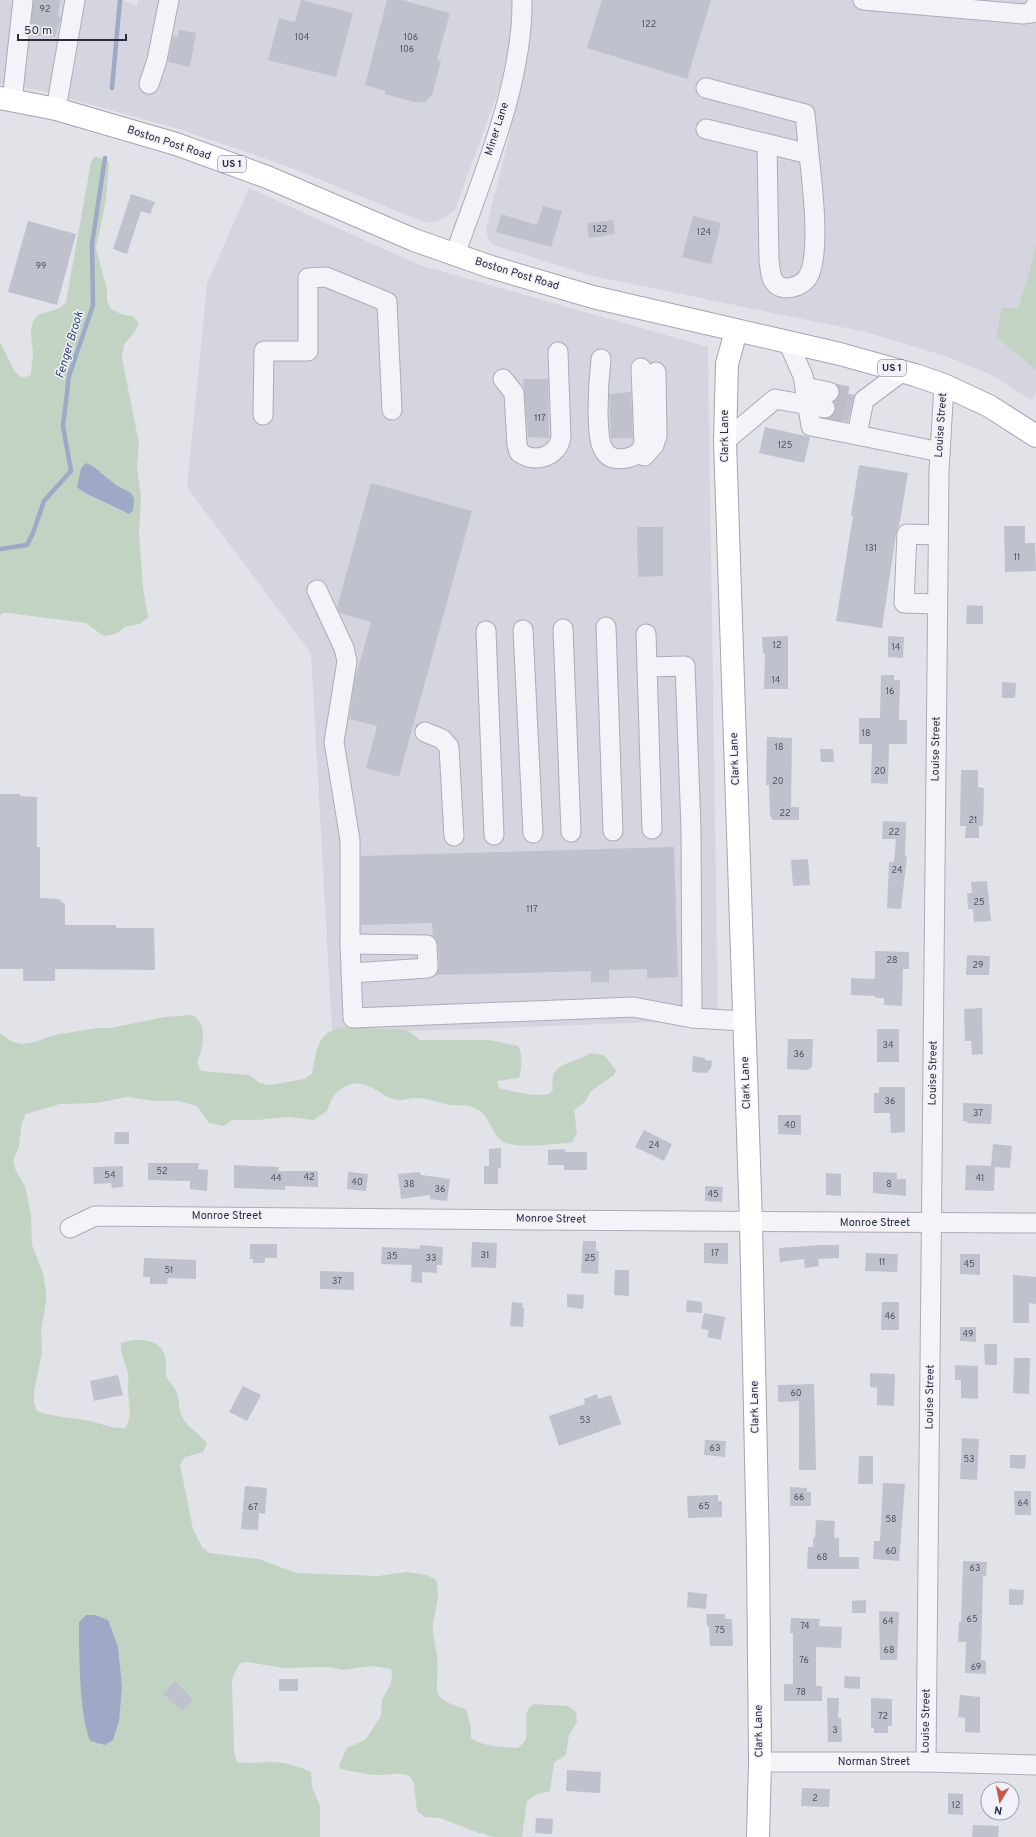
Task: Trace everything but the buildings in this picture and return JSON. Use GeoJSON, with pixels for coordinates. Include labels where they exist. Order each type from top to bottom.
{"type":"FeatureCollection","features":[{"type":"Feature","properties":{"kind":"main road","name":"Boston Post Road"},"geometry":{"type":"LineString","coordinates":[[6,100],[56,109],[190,148],[267,177],[455,255],[593,297],[840,354],[903,371],[944,385],[989,406],[1036,436]]}},
{"type":"Feature","properties":{"kind":"main road","name":"Clark Lane"},"geometry":{"type":"LineString","coordinates":[[736,331],[727,364],[725,441],[751,1223],[760,1762],[758,1837]]}},
{"type":"Feature","properties":{"kind":"street"},"geometry":{"type":"LineString","coordinates":[[6,100],[18,52],[23,0]]}},
{"type":"Feature","properties":{"kind":"street"},"geometry":{"type":"LineString","coordinates":[[65,0],[63,34],[69,40]]}},
{"type":"Feature","properties":{"kind":"street"},"geometry":{"type":"LineString","coordinates":[[56,109],[75,0]]}},
{"type":"Feature","properties":{"kind":"street"},"geometry":{"type":"LineString","coordinates":[[148,84],[157,60],[169,0]]}},
{"type":"Feature","properties":{"kind":"street","name":"Miner Lane"},"geometry":{"type":"LineString","coordinates":[[455,255],[508,97],[519,46],[522,0]]}},
{"type":"Feature","properties":{"kind":"street"},"geometry":{"type":"LineString","coordinates":[[863,0],[1023,14],[1031,13],[1036,5]]}},
{"type":"Feature","properties":{"kind":"street"},"geometry":{"type":"LineString","coordinates":[[18,52],[29,43],[31,23]]}},
{"type":"Feature","properties":{"kind":"street"},"geometry":{"type":"LineString","coordinates":[[706,88],[805,114],[805,149],[815,219],[812,263],[808,277],[798,285],[786,288],[775,285],[771,275],[769,261],[767,144]]}},
{"type":"Feature","properties":{"kind":"street"},"geometry":{"type":"LineString","coordinates":[[706,129],[767,144],[805,149]]}},
{"type":"Feature","properties":{"kind":"street"},"geometry":{"type":"LineString","coordinates":[[263,415],[264,351],[308,351],[308,278],[326,277],[387,302],[392,410]]}},
{"type":"Feature","properties":{"kind":"street"},"geometry":{"type":"LineString","coordinates":[[788,342],[803,376],[817,398],[812,426],[940,452]]}},
{"type":"Feature","properties":{"kind":"street"},"geometry":{"type":"LineString","coordinates":[[503,379],[514,393],[517,445],[519,452],[531,457],[547,456],[552,454],[559,447],[561,437],[558,352]]}},
{"type":"Feature","properties":{"kind":"street"},"geometry":{"type":"LineString","coordinates":[[601,359],[598,385],[598,435],[600,443],[607,454],[619,459],[634,456],[640,452],[644,443],[649,370]]}},
{"type":"Feature","properties":{"kind":"street"},"geometry":{"type":"LineString","coordinates":[[857,435],[859,407],[903,371]]}},
{"type":"Feature","properties":{"kind":"street","name":"Louise Street"},"geometry":{"type":"LineString","coordinates":[[926,1762],[937,604],[940,452],[944,385]]}},
{"type":"Feature","properties":{"kind":"street"},"geometry":{"type":"LineString","coordinates":[[725,441],[775,399],[817,398]]}},
{"type":"Feature","properties":{"kind":"street"},"geometry":{"type":"LineString","coordinates":[[937,604],[904,603],[907,534],[938,535]]}},
{"type":"Feature","properties":{"kind":"street"},"geometry":{"type":"LineString","coordinates":[[317,590],[344,648],[347,661],[334,742],[350,840],[352,1018],[633,1008],[692,1018],[744,1021]]}},
{"type":"Feature","properties":{"kind":"street"},"geometry":{"type":"LineString","coordinates":[[606,627],[613,831]]}},
{"type":"Feature","properties":{"kind":"street"},"geometry":{"type":"LineString","coordinates":[[563,629],[571,832]]}},
{"type":"Feature","properties":{"kind":"street"},"geometry":{"type":"LineString","coordinates":[[522,630],[533,833]]}},
{"type":"Feature","properties":{"kind":"street"},"geometry":{"type":"LineString","coordinates":[[486,631],[494,835]]}},
{"type":"Feature","properties":{"kind":"street"},"geometry":{"type":"LineString","coordinates":[[646,634],[652,830]]}},
{"type":"Feature","properties":{"kind":"street"},"geometry":{"type":"LineString","coordinates":[[647,667],[685,666],[691,828],[692,1018]]}},
{"type":"Feature","properties":{"kind":"street"},"geometry":{"type":"LineString","coordinates":[[425,732],[442,739],[449,746],[454,836]]}},
{"type":"Feature","properties":{"kind":"street"},"geometry":{"type":"LineString","coordinates":[[350,944],[427,945],[428,968],[351,973]]}},
{"type":"Feature","properties":{"kind":"street","name":"Monroe Street"},"geometry":{"type":"LineString","coordinates":[[70,1228],[95,1216],[510,1218],[751,1223],[1036,1223]]}},
{"type":"Feature","properties":{"kind":"street","name":"Norman Street"},"geometry":{"type":"LineString","coordinates":[[760,1762],[926,1762],[1036,1765]]}},
{"type":"Feature","properties":{"kind":"shaded area"},"geometry":{"type":"Polygon","coordinates":[[[0,0],[122,0],[137,6],[138,0],[513,0],[513,37],[504,75],[455,210],[436,222],[426,223],[292,168],[179,129],[42,91],[0,84],[0,0]]]}},
{"type":"Feature","properties":{"kind":"shaded area"},"geometry":{"type":"Polygon","coordinates":[[[532,0],[1036,0],[1036,243],[1029,273],[1018,308],[996,337],[1036,370],[1036,392],[1032,401],[992,375],[948,357],[866,332],[593,276],[493,245],[488,239],[486,229],[508,142],[528,46],[532,0]]]}},
{"type":"Feature","properties":{"kind":"shaded area"},"geometry":{"type":"Polygon","coordinates":[[[249,188],[419,265],[708,347],[718,1020],[408,1031],[375,1028],[332,1030],[311,653],[187,487],[207,284],[249,188]]]}},
{"type":"Feature","properties":{"kind":"green space"},"geometry":{"type":"Polygon","coordinates":[[[95,156],[108,161],[109,163],[106,200],[96,248],[107,290],[107,301],[111,309],[123,315],[133,316],[139,324],[134,333],[124,344],[122,358],[139,443],[137,467],[141,496],[139,534],[143,588],[148,617],[140,624],[125,627],[117,633],[107,636],[102,635],[86,623],[8,613],[3,613],[0,616],[0,342],[15,372],[22,378],[31,375],[33,356],[31,327],[33,322],[36,317],[57,309],[66,302],[91,162],[95,156]],[[94,467],[83,492],[129,514],[133,511],[131,493],[116,485],[94,467]]]}},
{"type":"Feature","properties":{"kind":"green space"},"geometry":{"type":"Polygon","coordinates":[[[1036,243],[1036,370],[996,337],[1002,308],[1018,308],[1029,273],[1036,243]]]}},
{"type":"Feature","properties":{"kind":"green space"},"geometry":{"type":"Polygon","coordinates":[[[192,1015],[201,1024],[203,1030],[203,1044],[197,1062],[201,1071],[249,1075],[260,1083],[269,1085],[304,1079],[312,1074],[317,1049],[324,1036],[330,1031],[349,1028],[399,1029],[408,1031],[420,1040],[489,1040],[518,1046],[521,1053],[522,1062],[519,1078],[497,1081],[499,1088],[524,1094],[550,1094],[553,1089],[552,1080],[554,1073],[558,1068],[590,1053],[604,1055],[616,1070],[614,1075],[590,1092],[586,1101],[574,1110],[577,1133],[572,1142],[568,1143],[531,1146],[503,1142],[495,1133],[485,1116],[472,1107],[447,1104],[420,1098],[402,1100],[392,1099],[370,1087],[358,1083],[347,1086],[339,1091],[333,1097],[327,1111],[314,1120],[288,1117],[257,1120],[232,1120],[224,1126],[209,1123],[197,1106],[178,1101],[153,1101],[127,1097],[97,1103],[60,1104],[26,1114],[22,1122],[19,1146],[13,1160],[15,1169],[25,1186],[31,1215],[32,1245],[43,1273],[46,1293],[41,1332],[42,1353],[34,1392],[34,1402],[37,1411],[55,1416],[86,1420],[110,1427],[125,1428],[130,1414],[130,1406],[128,1373],[122,1354],[121,1343],[133,1340],[147,1340],[153,1342],[163,1350],[166,1361],[166,1375],[177,1393],[180,1411],[183,1418],[189,1426],[207,1443],[203,1452],[185,1457],[180,1465],[193,1529],[202,1547],[209,1553],[259,1559],[296,1573],[378,1576],[407,1572],[427,1575],[436,1580],[438,1597],[433,1629],[438,1667],[437,1690],[439,1696],[444,1700],[453,1705],[466,1709],[471,1728],[471,1738],[488,1745],[518,1748],[525,1741],[527,1731],[527,1711],[533,1704],[568,1706],[576,1712],[577,1722],[569,1735],[566,1754],[554,1762],[550,1791],[535,1795],[527,1801],[522,1837],[494,1837],[476,1832],[440,1818],[425,1817],[417,1811],[414,1783],[409,1775],[375,1775],[340,1769],[339,1765],[347,1748],[365,1740],[379,1719],[381,1715],[382,1700],[391,1683],[391,1669],[372,1666],[343,1670],[329,1667],[284,1668],[246,1662],[241,1663],[238,1666],[232,1680],[234,1752],[237,1762],[281,1763],[296,1766],[311,1772],[312,1787],[320,1806],[320,1837],[0,1837],[0,1033],[11,1041],[21,1044],[35,1042],[54,1035],[97,1028],[111,1028],[164,1017],[192,1015]]]}},
{"type":"Feature","properties":{"kind":"water"},"geometry":{"type":"Polygon","coordinates":[[[86,463],[94,467],[116,485],[131,493],[134,499],[133,511],[129,514],[83,492],[77,487],[81,468],[86,463]]]}},
{"type":"Feature","properties":{"kind":"water"},"geometry":{"type":"Polygon","coordinates":[[[86,1615],[95,1615],[108,1620],[118,1647],[122,1687],[119,1721],[113,1740],[105,1745],[90,1741],[86,1729],[80,1683],[79,1622],[86,1615]]]}},
{"type":"Feature","properties":{"kind":"waterway","name":"Fenger Brook"},"geometry":{"type":"LineString","coordinates":[[112,88],[120,0]]}},
{"type":"Feature","properties":{"kind":"waterway","name":"Fenger Brook"},"geometry":{"type":"LineString","coordinates":[[0,549],[27,545],[33,533],[44,501],[71,471],[63,426],[69,376],[93,305],[92,244],[105,158]]}},
{"type":"Feature","properties":{"kind":"tunnel"},"geometry":{"type":"LineString","coordinates":[[31,23],[33,0]]}},
{"type":"Feature","properties":{"kind":"tunnel"},"geometry":{"type":"LineString","coordinates":[[829,392],[858,398]]}},
{"type":"Feature","properties":{"kind":"tunnel"},"geometry":{"type":"LineString","coordinates":[[825,408],[854,415]]}}]}
